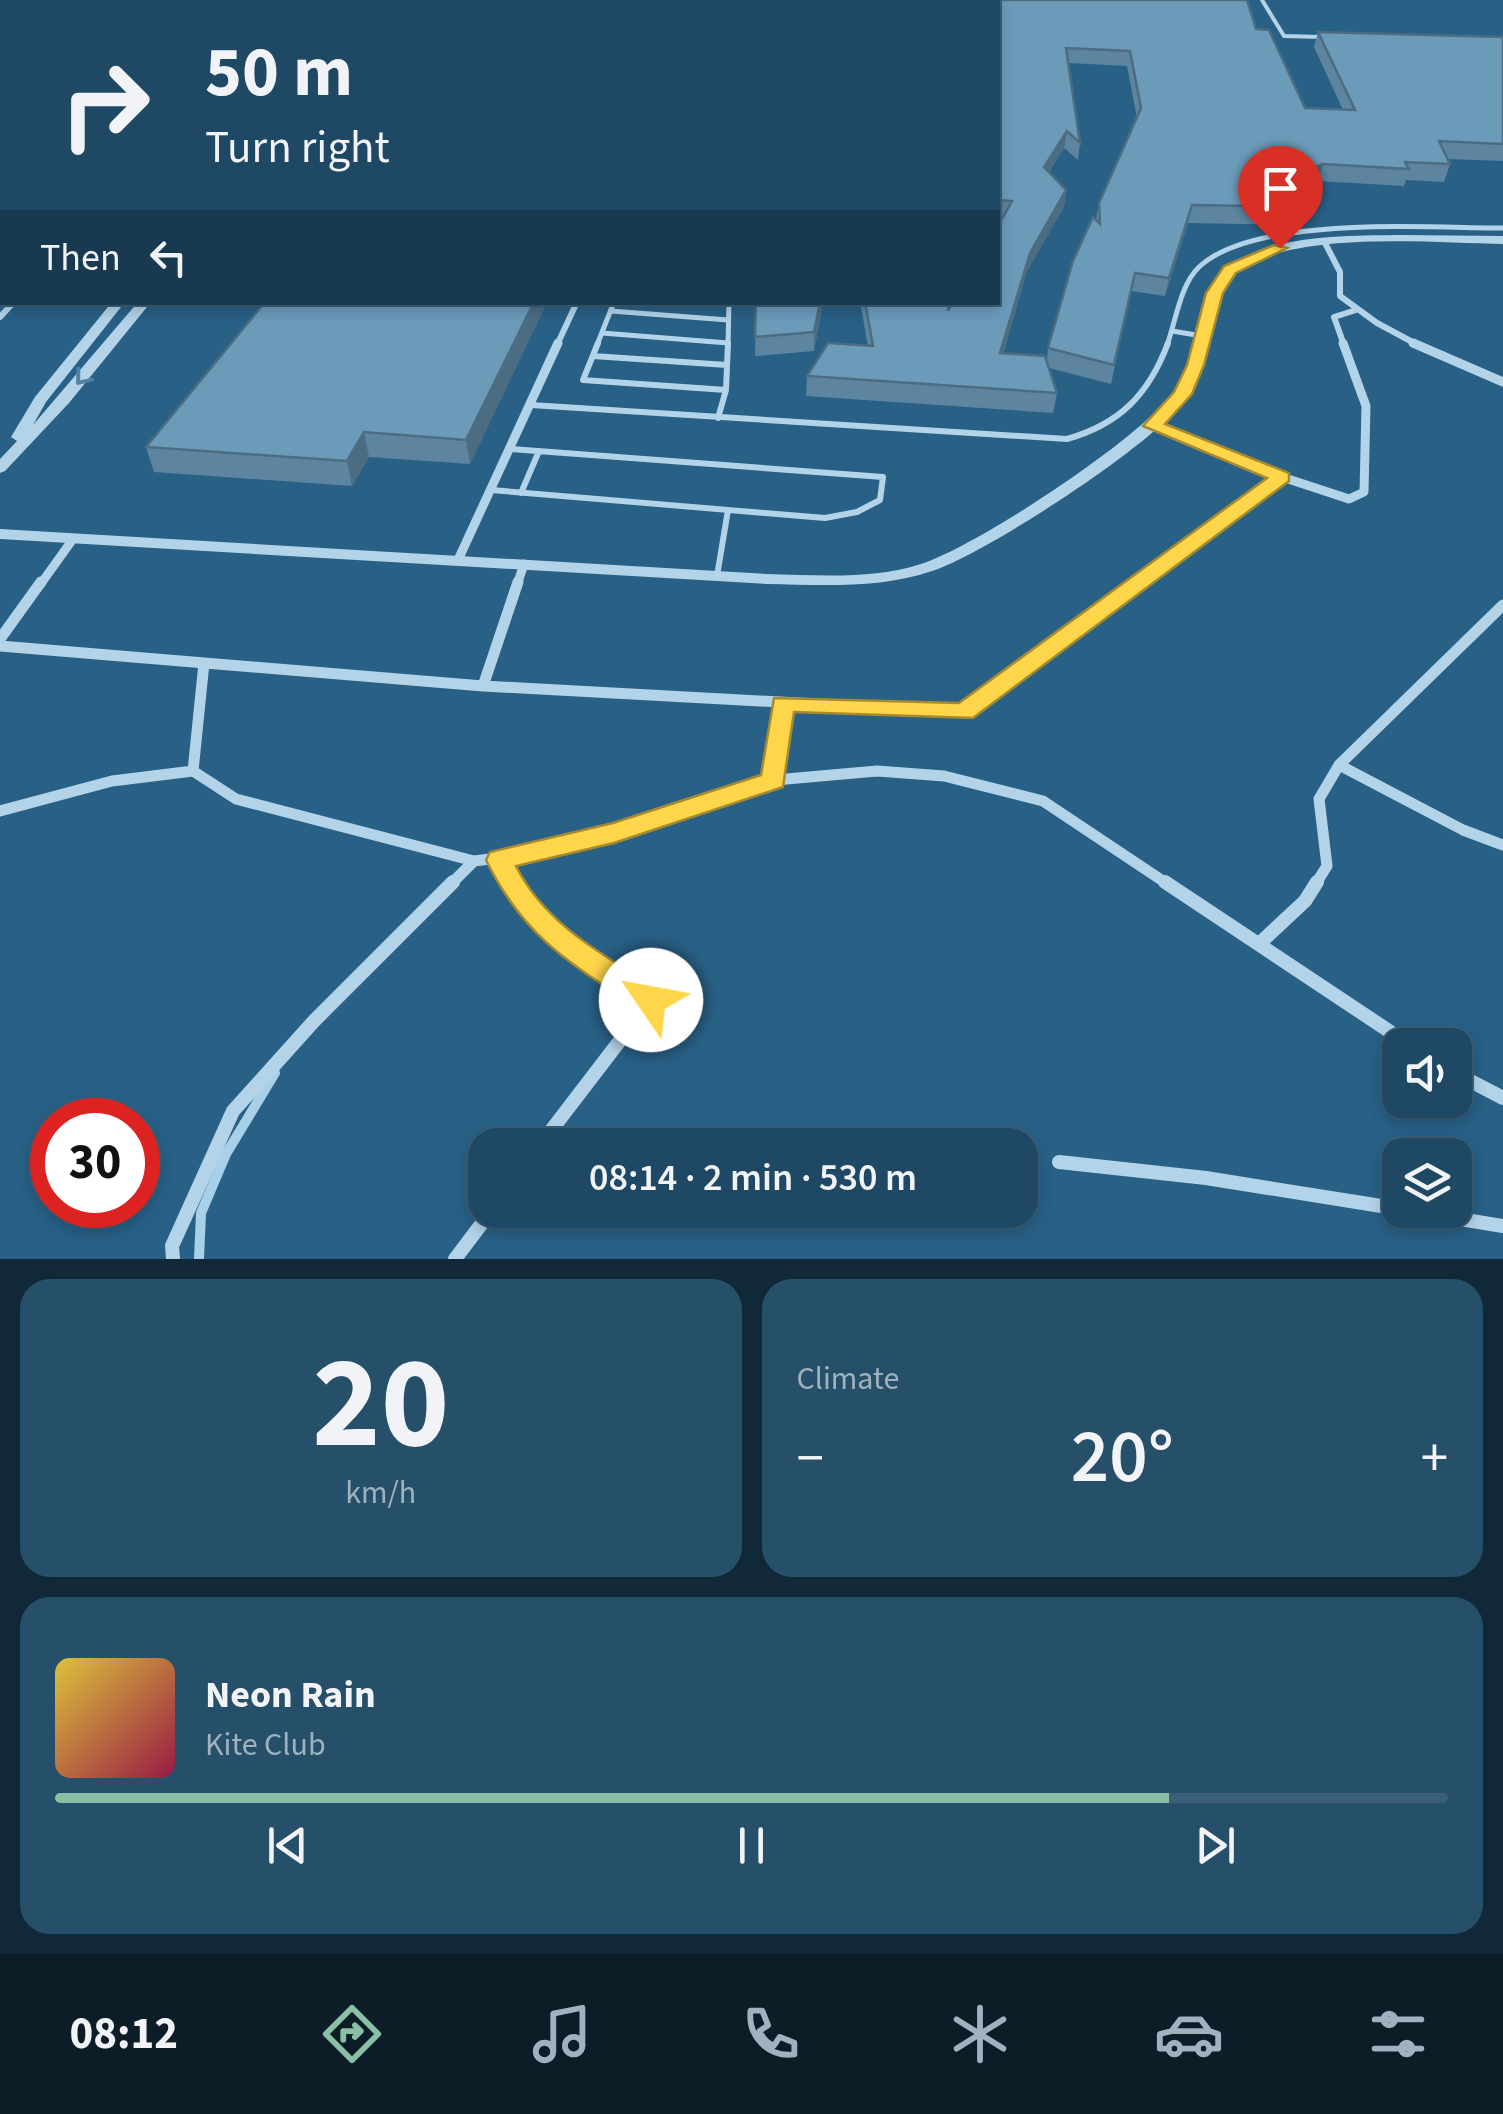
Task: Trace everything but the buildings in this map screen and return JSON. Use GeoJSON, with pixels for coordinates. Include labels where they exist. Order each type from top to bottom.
{"type":"FeatureCollection","features":[{"type":"Feature","properties":{"kind":"street"},"geometry":{"type":"LineString","coordinates":[[0,534],[718,576],[857,581],[930,568],[966,553],[1153,426],[1183,394],[1215,293],[1230,269],[1280,248],[1503,240]]}},
{"type":"Feature","properties":{"kind":"street"},"geometry":{"type":"LineString","coordinates":[[1326,244],[1340,272],[1340,296],[1356,310],[1424,348],[1503,382]]}},
{"type":"Feature","properties":{"kind":"street"},"geometry":{"type":"LineString","coordinates":[[0,467],[40,400],[117,305]]}},
{"type":"Feature","properties":{"kind":"street"},"geometry":{"type":"LineString","coordinates":[[0,467],[64,400],[142,305]]}},
{"type":"Feature","properties":{"kind":"street"},"geometry":{"type":"LineString","coordinates":[[458,560],[576,305]]}},
{"type":"Feature","properties":{"kind":"street"},"geometry":{"type":"LineString","coordinates":[[1153,426],[1282,477],[1349,498],[1364,492],[1366,406],[1334,318],[1340,312],[1356,310]]}},
{"type":"Feature","properties":{"kind":"street"},"geometry":{"type":"LineString","coordinates":[[73,539],[0,642],[483,686],[964,712],[1282,477]]}},
{"type":"Feature","properties":{"kind":"street"},"geometry":{"type":"LineString","coordinates":[[483,686],[524,564]]}},
{"type":"Feature","properties":{"kind":"street"},"geometry":{"type":"LineString","coordinates":[[1261,942],[1305,901],[1328,866],[1319,799],[1339,765],[1503,605]]}},
{"type":"Feature","properties":{"kind":"street"},"geometry":{"type":"LineString","coordinates":[[192,771],[204,663]]}},
{"type":"Feature","properties":{"kind":"street"},"geometry":{"type":"LineString","coordinates":[[774,780],[783,704]]}},
{"type":"Feature","properties":{"kind":"street"},"geometry":{"type":"LineString","coordinates":[[1339,765],[1463,830],[1503,845]]}},
{"type":"Feature","properties":{"kind":"street"},"geometry":{"type":"LineString","coordinates":[[0,811],[112,781],[192,771],[236,799],[474,861],[499,860],[614,833],[774,780],[860,768],[917,770],[990,782],[1043,801],[1385,1028]]}},
{"type":"Feature","properties":{"kind":"street"},"geometry":{"type":"LineString","coordinates":[[499,860],[515,892],[561,942],[651,1000],[553,1128]]}},
{"type":"Feature","properties":{"kind":"street"},"geometry":{"type":"LineString","coordinates":[[173,1259],[172,1246],[233,1111],[314,1021],[474,861]]}},
{"type":"Feature","properties":{"kind":"street"},"geometry":{"type":"LineString","coordinates":[[1472,1082],[1503,1098]]}},
{"type":"Feature","properties":{"kind":"street"},"geometry":{"type":"LineString","coordinates":[[1060,1162],[1206,1178],[1382,1207]]}},
{"type":"Feature","properties":{"kind":"street"},"geometry":{"type":"LineString","coordinates":[[1472,1221],[1503,1226]]}},
{"type":"Feature","properties":{"kind":"street"},"geometry":{"type":"LineString","coordinates":[[456,1259],[479,1228]]}},
{"type":"Feature","properties":{"kind":"lane"},"geometry":{"type":"LineString","coordinates":[[1262,0],[1284,36],[1322,37]]}},
{"type":"Feature","properties":{"kind":"lane"},"geometry":{"type":"LineString","coordinates":[[531,405],[1045,440],[1092,434],[1120,416],[1148,390],[1188,281],[1200,265],[1227,249],[1254,240],[1346,231],[1503,228]]}},
{"type":"Feature","properties":{"kind":"lane"},"geometry":{"type":"LineString","coordinates":[[613,305],[583,380],[726,390]]}},
{"type":"Feature","properties":{"kind":"lane"},"geometry":{"type":"LineString","coordinates":[[718,418],[726,390],[728,305]]}},
{"type":"Feature","properties":{"kind":"lane"},"geometry":{"type":"LineString","coordinates":[[611,311],[728,320]]}},
{"type":"Feature","properties":{"kind":"lane"},"geometry":{"type":"LineString","coordinates":[[1172,330],[1203,336]]}},
{"type":"Feature","properties":{"kind":"lane"},"geometry":{"type":"LineString","coordinates":[[602,333],[728,343]]}},
{"type":"Feature","properties":{"kind":"lane"},"geometry":{"type":"LineString","coordinates":[[592,356],[728,365]]}},
{"type":"Feature","properties":{"kind":"lane"},"geometry":{"type":"LineString","coordinates":[[491,490],[826,518],[856,512],[880,500],[883,477],[510,449]]}},
{"type":"Feature","properties":{"kind":"lane"},"geometry":{"type":"LineString","coordinates":[[522,493],[539,451]]}},
{"type":"Feature","properties":{"kind":"lane"},"geometry":{"type":"LineString","coordinates":[[718,576],[728,510]]}},
{"type":"Feature","properties":{"kind":"waterway"},"geometry":{"type":"LineString","coordinates":[[199,1259],[201,1213],[226,1154],[275,1073]]}},
{"type":"Feature","properties":{"kind":"route"},"geometry":{"type":"LineString","coordinates":[[651,1000],[561,942],[515,892],[499,860],[614,833],[774,780],[783,704],[964,712],[1282,477],[1153,426],[1183,394],[1196,365],[1215,293],[1230,269],[1280,248]]}}]}
